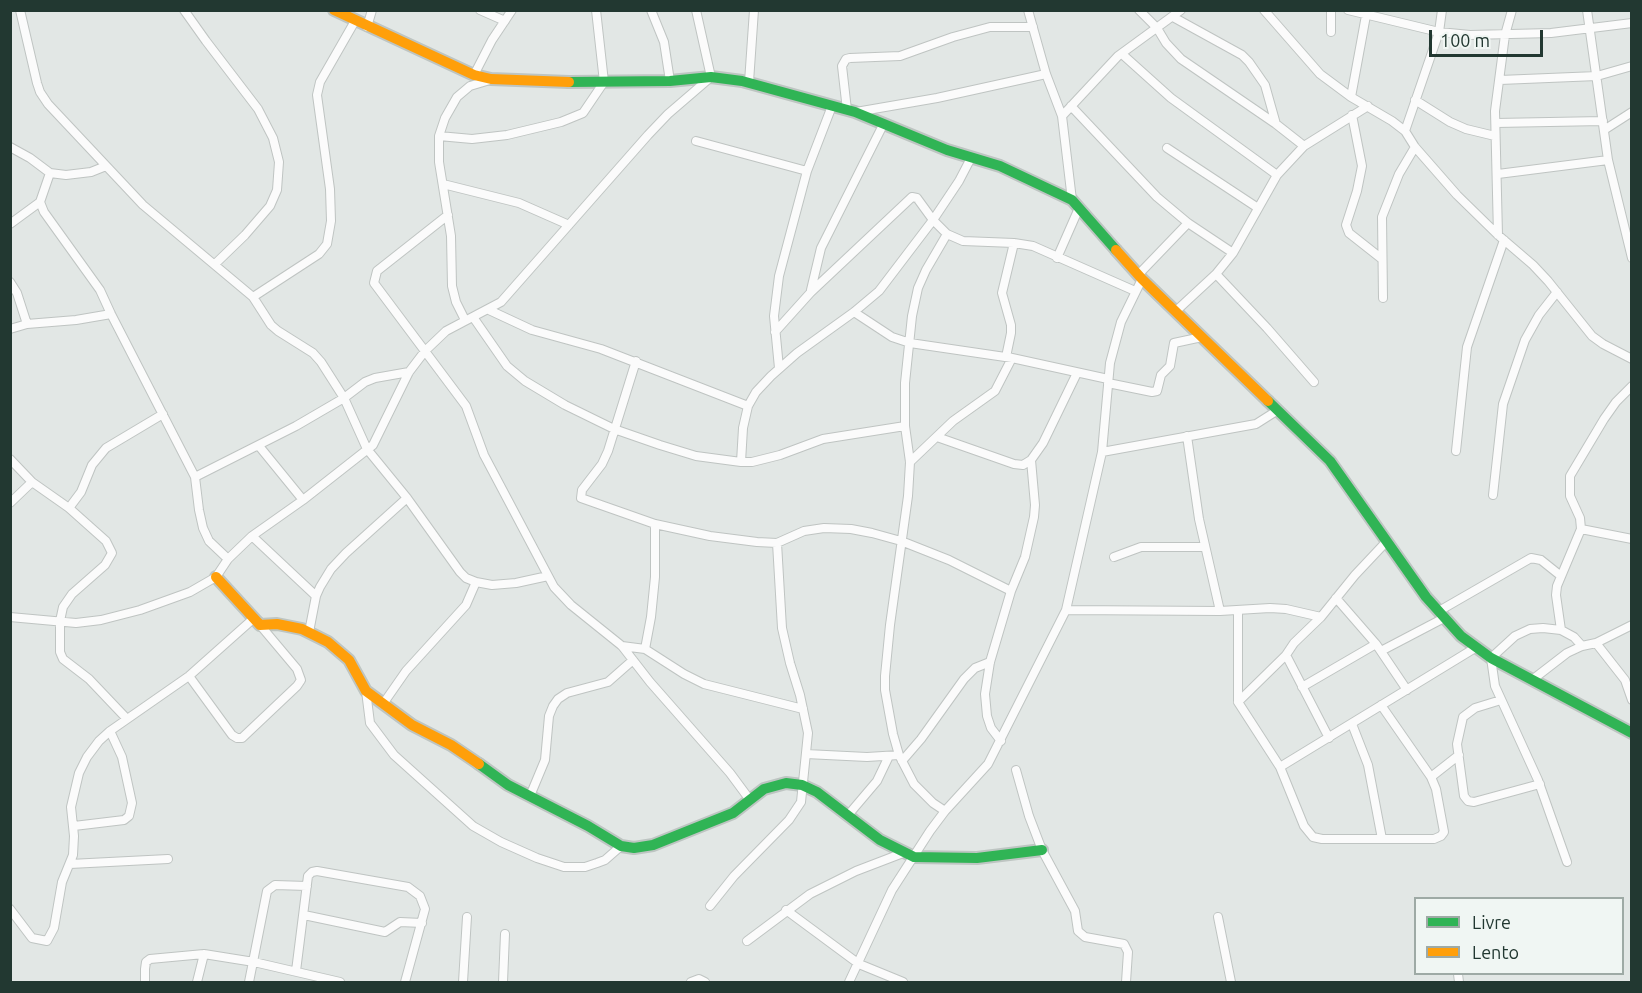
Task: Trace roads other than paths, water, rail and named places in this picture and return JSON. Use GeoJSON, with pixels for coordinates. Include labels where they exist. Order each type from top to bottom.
{"type":"FeatureCollection","features":[{"type":"Feature","properties":{"kind":"street"},"geometry":{"type":"LineString","coordinates":[[20,10],[40,92],[57,115],[78,134],[143,205],[253,297],[271,325],[313,353],[321,362],[344,398],[367,449],[407,498],[460,572],[466,578],[492,585],[516,583],[548,576]]}},
{"type":"Feature","properties":{"kind":"street"},"geometry":{"type":"LineString","coordinates":[[184,10],[258,109],[273,138],[279,162],[277,190],[270,206],[245,235],[215,264]]}},
{"type":"Feature","properties":{"kind":"street"},"geometry":{"type":"LineString","coordinates":[[334,10],[474,75],[491,79],[604,82],[670,81],[711,77],[749,82],[851,111],[971,158],[1000,166],[1076,204],[1140,277],[1330,460],[1426,597],[1475,648],[1632,734]]}},
{"type":"Feature","properties":{"kind":"street"},"geometry":{"type":"LineString","coordinates":[[368,27],[372,10]]}},
{"type":"Feature","properties":{"kind":"street"},"geometry":{"type":"LineString","coordinates":[[480,10],[505,21]]}},
{"type":"Feature","properties":{"kind":"street"},"geometry":{"type":"LineString","coordinates":[[474,75],[492,40],[512,10]]}},
{"type":"Feature","properties":{"kind":"street"},"geometry":{"type":"LineString","coordinates":[[439,136],[486,138],[561,122],[583,113],[604,82],[596,10]]}},
{"type":"Feature","properties":{"kind":"street"},"geometry":{"type":"LineString","coordinates":[[651,10],[664,42],[670,81]]}},
{"type":"Feature","properties":{"kind":"street"},"geometry":{"type":"LineString","coordinates":[[696,10],[711,77]]}},
{"type":"Feature","properties":{"kind":"street"},"geometry":{"type":"LineString","coordinates":[[749,82],[754,10]]}},
{"type":"Feature","properties":{"kind":"street"},"geometry":{"type":"LineString","coordinates":[[1028,10],[1046,74],[1062,116],[1076,204],[1057,258]]}},
{"type":"Feature","properties":{"kind":"street"},"geometry":{"type":"LineString","coordinates":[[1139,10],[1157,28],[1166,43],[1181,59],[1304,146]]}},
{"type":"Feature","properties":{"kind":"street"},"geometry":{"type":"LineString","coordinates":[[1062,116],[1122,54],[1181,10]]}},
{"type":"Feature","properties":{"kind":"street"},"geometry":{"type":"LineString","coordinates":[[1264,10],[1320,74],[1350,97],[1368,106],[1405,131],[1457,195],[1501,238],[1533,265],[1592,336],[1632,359]]}},
{"type":"Feature","properties":{"kind":"street"},"geometry":{"type":"LineString","coordinates":[[1331,10],[1331,32]]}},
{"type":"Feature","properties":{"kind":"street"},"geometry":{"type":"LineString","coordinates":[[1348,10],[1366,12],[1439,32],[1470,35],[1591,29],[1632,23]]}},
{"type":"Feature","properties":{"kind":"street"},"geometry":{"type":"LineString","coordinates":[[1405,131],[1439,32],[1442,10]]}},
{"type":"Feature","properties":{"kind":"street"},"geometry":{"type":"LineString","coordinates":[[1456,451],[1467,347],[1501,238],[1495,111],[1505,35],[1512,10]]}},
{"type":"Feature","properties":{"kind":"street"},"geometry":{"type":"LineString","coordinates":[[1587,10],[1608,160],[1632,258]]}},
{"type":"Feature","properties":{"kind":"street"},"geometry":{"type":"LineString","coordinates":[[1350,97],[1366,12]]}},
{"type":"Feature","properties":{"kind":"street"},"geometry":{"type":"LineString","coordinates":[[1173,16],[1249,62],[1265,85],[1276,124]]}},
{"type":"Feature","properties":{"kind":"street"},"geometry":{"type":"LineString","coordinates":[[253,297],[319,254],[327,244],[331,221],[330,189],[317,95],[320,81],[356,21]]}},
{"type":"Feature","properties":{"kind":"street"},"geometry":{"type":"LineString","coordinates":[[851,111],[842,66],[846,59],[900,56],[953,37],[990,27],[1033,27]]}},
{"type":"Feature","properties":{"kind":"street"},"geometry":{"type":"LineString","coordinates":[[1122,54],[1171,98],[1277,176]]}},
{"type":"Feature","properties":{"kind":"street"},"geometry":{"type":"LineString","coordinates":[[1500,80],[1596,76],[1632,66]]}},
{"type":"Feature","properties":{"kind":"street"},"geometry":{"type":"LineString","coordinates":[[851,111],[937,98],[1046,74]]}},
{"type":"Feature","properties":{"kind":"street"},"geometry":{"type":"LineString","coordinates":[[10,617],[76,623],[101,620],[130,613],[190,592],[216,577],[228,559],[252,536],[303,501],[375,442],[409,372],[425,351],[446,331],[501,302],[648,135],[711,77]]}},
{"type":"Feature","properties":{"kind":"street"},"geometry":{"type":"LineString","coordinates":[[491,79],[470,86],[457,97],[445,118],[439,136],[439,155],[452,236],[452,286],[456,302],[515,373],[565,405],[614,429],[696,456],[741,462],[780,455],[823,440],[905,426]]}},
{"type":"Feature","properties":{"kind":"street"},"geometry":{"type":"LineString","coordinates":[[1415,100],[1450,122],[1466,129],[1495,136]]}},
{"type":"Feature","properties":{"kind":"street"},"geometry":{"type":"LineString","coordinates":[[779,368],[774,316],[779,276],[807,171],[832,106]]}},
{"type":"Feature","properties":{"kind":"street"},"geometry":{"type":"LineString","coordinates":[[1071,106],[1148,189],[1188,223],[1233,253]]}},
{"type":"Feature","properties":{"kind":"street"},"geometry":{"type":"LineString","coordinates":[[1176,311],[1216,274],[1233,253],[1277,176],[1304,146],[1368,106]]}},
{"type":"Feature","properties":{"kind":"street"},"geometry":{"type":"LineString","coordinates":[[1604,130],[1632,112]]}},
{"type":"Feature","properties":{"kind":"street"},"geometry":{"type":"LineString","coordinates":[[1352,115],[1362,166],[1346,225],[1349,233],[1382,259]]}},
{"type":"Feature","properties":{"kind":"street"},"geometry":{"type":"LineString","coordinates":[[1496,123],[1603,120]]}},
{"type":"Feature","properties":{"kind":"street"},"geometry":{"type":"LineString","coordinates":[[811,292],[821,248],[883,125]]}},
{"type":"Feature","properties":{"kind":"street"},"geometry":{"type":"LineString","coordinates":[[696,141],[807,171]]}},
{"type":"Feature","properties":{"kind":"street"},"geometry":{"type":"LineString","coordinates":[[10,147],[25,154],[50,174],[92,172],[106,166]]}},
{"type":"Feature","properties":{"kind":"street"},"geometry":{"type":"LineString","coordinates":[[1383,298],[1381,226],[1384,208],[1399,174],[1416,147]]}},
{"type":"Feature","properties":{"kind":"street"},"geometry":{"type":"LineString","coordinates":[[1167,148],[1258,208]]}},
{"type":"Feature","properties":{"kind":"street"},"geometry":{"type":"LineString","coordinates":[[741,462],[743,428],[748,406],[762,385],[779,368],[873,297],[885,284],[933,220],[971,158]]}},
{"type":"Feature","properties":{"kind":"street"},"geometry":{"type":"LineString","coordinates":[[1498,174],[1608,160]]}},
{"type":"Feature","properties":{"kind":"street"},"geometry":{"type":"LineString","coordinates":[[50,174],[40,202],[44,212],[93,277],[195,477],[199,510],[209,541],[228,559]]}},
{"type":"Feature","properties":{"kind":"street"},"geometry":{"type":"LineString","coordinates":[[443,184],[538,210],[569,225]]}},
{"type":"Feature","properties":{"kind":"street"},"geometry":{"type":"LineString","coordinates":[[775,332],[811,292],[912,197],[917,198],[947,234],[963,241],[1033,246],[1135,291]]}},
{"type":"Feature","properties":{"kind":"street"},"geometry":{"type":"LineString","coordinates":[[10,224],[40,202]]}},
{"type":"Feature","properties":{"kind":"street"},"geometry":{"type":"LineString","coordinates":[[448,215],[377,271],[374,283],[466,406],[484,455],[548,576],[571,604],[622,646],[730,773],[750,800]]}},
{"type":"Feature","properties":{"kind":"street"},"geometry":{"type":"LineString","coordinates":[[849,982],[883,908],[914,857],[945,811],[981,774],[1001,741],[1066,610],[1102,452],[1110,363],[1118,329],[1140,277],[1188,223]]}},
{"type":"Feature","properties":{"kind":"street"},"geometry":{"type":"LineString","coordinates":[[945,811],[921,792],[909,777],[900,758],[893,734],[885,690],[885,676],[908,496],[910,462],[905,426],[905,383],[912,316],[918,288],[947,234]]}},
{"type":"Feature","properties":{"kind":"street"},"geometry":{"type":"LineString","coordinates":[[910,462],[953,421],[994,391],[1009,358],[1011,325],[1002,293],[1014,243]]}},
{"type":"Feature","properties":{"kind":"street"},"geometry":{"type":"LineString","coordinates":[[1216,274],[1314,382]]}},
{"type":"Feature","properties":{"kind":"street"},"geometry":{"type":"LineString","coordinates":[[10,282],[17,293],[27,324]]}},
{"type":"Feature","properties":{"kind":"street"},"geometry":{"type":"LineString","coordinates":[[1493,495],[1503,404],[1525,340],[1539,315],[1557,292]]}},
{"type":"Feature","properties":{"kind":"street"},"geometry":{"type":"LineString","coordinates":[[489,309],[532,330],[636,361],[748,406]]}},
{"type":"Feature","properties":{"kind":"street"},"geometry":{"type":"LineString","coordinates":[[854,312],[892,337],[910,343],[1009,358],[1152,392],[1158,391],[1161,375],[1170,366],[1174,343],[1202,337]]}},
{"type":"Feature","properties":{"kind":"street"},"geometry":{"type":"LineString","coordinates":[[10,330],[27,324],[111,314]]}},
{"type":"Feature","properties":{"kind":"street"},"geometry":{"type":"LineString","coordinates":[[636,361],[604,459],[582,490],[581,498],[655,524],[710,536],[777,543],[804,531],[824,528],[851,530],[901,541],[949,560],[1011,591]]}},
{"type":"Feature","properties":{"kind":"street"},"geometry":{"type":"LineString","coordinates":[[195,477],[259,446],[344,398],[365,382],[409,372]]}},
{"type":"Feature","properties":{"kind":"street"},"geometry":{"type":"LineString","coordinates":[[937,436],[1014,464],[1023,465],[1031,460],[1043,444],[1077,373]]}},
{"type":"Feature","properties":{"kind":"street"},"geometry":{"type":"LineString","coordinates":[[1561,630],[1556,595],[1561,576],[1581,529],[1580,518],[1569,496],[1570,476],[1604,419],[1616,402],[1632,386]]}},
{"type":"Feature","properties":{"kind":"street"},"geometry":{"type":"LineString","coordinates":[[1102,452],[1256,424],[1278,410]]}},
{"type":"Feature","properties":{"kind":"street"},"geometry":{"type":"LineString","coordinates":[[69,508],[81,492],[92,465],[106,448],[163,414]]}},
{"type":"Feature","properties":{"kind":"street"},"geometry":{"type":"LineString","coordinates":[[1187,436],[1199,519],[1220,611]]}},
{"type":"Feature","properties":{"kind":"street"},"geometry":{"type":"LineString","coordinates":[[259,446],[303,501]]}},
{"type":"Feature","properties":{"kind":"street"},"geometry":{"type":"LineString","coordinates":[[10,459],[32,482],[69,508],[106,541],[111,553],[105,565],[67,600],[63,607],[60,621],[60,652],[63,659],[88,679],[127,719]]}},
{"type":"Feature","properties":{"kind":"street"},"geometry":{"type":"LineString","coordinates":[[1001,741],[987,716],[985,694],[990,663],[1011,591],[1025,557],[1034,517],[1031,460]]}},
{"type":"Feature","properties":{"kind":"street"},"geometry":{"type":"LineString","coordinates":[[10,503],[32,482]]}},
{"type":"Feature","properties":{"kind":"street"},"geometry":{"type":"LineString","coordinates":[[309,632],[316,596],[331,569],[407,498]]}},
{"type":"Feature","properties":{"kind":"street"},"geometry":{"type":"LineString","coordinates":[[645,649],[655,577],[655,524]]}},
{"type":"Feature","properties":{"kind":"street"},"geometry":{"type":"LineString","coordinates":[[1581,529],[1631,537]]}},
{"type":"Feature","properties":{"kind":"street"},"geometry":{"type":"LineString","coordinates":[[252,536],[316,596]]}},
{"type":"Feature","properties":{"kind":"street"},"geometry":{"type":"LineString","coordinates":[[1238,702],[1286,655],[1294,643],[1321,617],[1387,542]]}},
{"type":"Feature","properties":{"kind":"street"},"geometry":{"type":"LineString","coordinates":[[710,906],[734,876],[789,820],[801,802],[808,733],[782,628],[777,543]]}},
{"type":"Feature","properties":{"kind":"street"},"geometry":{"type":"LineString","coordinates":[[1114,557],[1141,547],[1205,547]]}},
{"type":"Feature","properties":{"kind":"street"},"geometry":{"type":"LineString","coordinates":[[1381,651],[1531,558],[1541,560],[1561,576]]}},
{"type":"Feature","properties":{"kind":"street"},"geometry":{"type":"LineString","coordinates":[[189,676],[232,735],[237,738],[242,738],[301,680],[297,669],[216,577]]}},
{"type":"Feature","properties":{"kind":"street"},"geometry":{"type":"LineString","coordinates":[[383,704],[406,671],[466,605],[476,582]]}},
{"type":"Feature","properties":{"kind":"street"},"geometry":{"type":"LineString","coordinates":[[1336,598],[1376,644],[1407,690]]}},
{"type":"Feature","properties":{"kind":"street"},"geometry":{"type":"LineString","coordinates":[[1066,610],[1286,609],[1321,617]]}},
{"type":"Feature","properties":{"kind":"street"},"geometry":{"type":"LineString","coordinates":[[1238,610],[1238,702],[1280,768],[1304,826],[1313,837],[1322,839],[1434,839],[1444,832],[1437,789],[1381,705]]}},
{"type":"Feature","properties":{"kind":"street"},"geometry":{"type":"LineString","coordinates":[[10,909],[32,938],[47,941],[54,928],[62,882],[74,850],[71,807],[79,773],[91,750],[110,731],[189,676],[256,622],[302,629],[328,642],[344,654],[366,691],[370,723],[394,755],[445,802],[482,831],[537,858],[564,867],[585,867],[597,863],[605,860],[621,846]]}},
{"type":"Feature","properties":{"kind":"street"},"geometry":{"type":"LineString","coordinates":[[1532,680],[1555,661],[1582,646],[1596,643],[1632,625]]}},
{"type":"Feature","properties":{"kind":"street"},"geometry":{"type":"LineString","coordinates":[[1491,658],[1522,632],[1544,628],[1561,630],[1574,637],[1582,646]]}},
{"type":"Feature","properties":{"kind":"street"},"geometry":{"type":"LineString","coordinates":[[1596,643],[1625,680],[1632,700]]}},
{"type":"Feature","properties":{"kind":"street"},"geometry":{"type":"LineString","coordinates":[[1302,687],[1376,644]]}},
{"type":"Feature","properties":{"kind":"street"},"geometry":{"type":"LineString","coordinates":[[622,646],[645,649],[704,684],[803,709]]}},
{"type":"Feature","properties":{"kind":"street"},"geometry":{"type":"LineString","coordinates":[[1280,768],[1475,648]]}},
{"type":"Feature","properties":{"kind":"street"},"geometry":{"type":"LineString","coordinates":[[1286,655],[1329,738]]}},
{"type":"Feature","properties":{"kind":"street"},"geometry":{"type":"LineString","coordinates":[[1491,658],[1495,686],[1540,784],[1567,862]]}},
{"type":"Feature","properties":{"kind":"street"},"geometry":{"type":"LineString","coordinates":[[530,796],[545,760],[549,716],[558,699],[567,693],[608,682],[633,660]]}},
{"type":"Feature","properties":{"kind":"street"},"geometry":{"type":"LineString","coordinates":[[900,758],[921,739],[964,679],[975,668],[990,663]]}},
{"type":"Feature","properties":{"kind":"street"},"geometry":{"type":"LineString","coordinates":[[366,691],[412,725],[452,745],[508,785],[588,826],[621,846],[634,848],[653,845],[733,813],[771,786],[786,783],[802,785],[817,792],[849,814],[880,840],[914,857],[977,858],[1042,850]]}},
{"type":"Feature","properties":{"kind":"street"},"geometry":{"type":"LineString","coordinates":[[1501,700],[1476,708],[1462,717],[1457,744],[1464,796],[1468,801],[1474,802],[1540,784]]}},
{"type":"Feature","properties":{"kind":"street"},"geometry":{"type":"LineString","coordinates":[[1352,724],[1368,765],[1382,839]]}},
{"type":"Feature","properties":{"kind":"street"},"geometry":{"type":"LineString","coordinates":[[74,826],[124,820],[129,816],[132,803],[122,757],[110,731]]}},
{"type":"Feature","properties":{"kind":"street"},"geometry":{"type":"LineString","coordinates":[[806,754],[900,758]]}},
{"type":"Feature","properties":{"kind":"street"},"geometry":{"type":"LineString","coordinates":[[1431,777],[1459,755]]}},
{"type":"Feature","properties":{"kind":"street"},"geometry":{"type":"LineString","coordinates":[[849,814],[877,781],[889,756]]}},
{"type":"Feature","properties":{"kind":"street"},"geometry":{"type":"LineString","coordinates":[[1016,771],[1042,850],[1075,911],[1078,932],[1081,935],[1121,942],[1127,948],[1126,982]]}},
{"type":"Feature","properties":{"kind":"street"},"geometry":{"type":"LineString","coordinates":[[747,941],[810,894],[903,852]]}},
{"type":"Feature","properties":{"kind":"street"},"geometry":{"type":"LineString","coordinates":[[70,864],[168,859]]}},
{"type":"Feature","properties":{"kind":"street"},"geometry":{"type":"LineString","coordinates":[[296,971],[308,876],[317,871],[408,887],[420,896],[425,909],[405,982]]}},
{"type":"Feature","properties":{"kind":"street"},"geometry":{"type":"LineString","coordinates":[[249,982],[267,891],[275,885],[307,886]]}},
{"type":"Feature","properties":{"kind":"street"},"geometry":{"type":"LineString","coordinates":[[786,910],[859,964],[903,982]]}},
{"type":"Feature","properties":{"kind":"street"},"geometry":{"type":"LineString","coordinates":[[304,915],[385,932],[406,920],[422,923]]}},
{"type":"Feature","properties":{"kind":"street"},"geometry":{"type":"LineString","coordinates":[[462,982],[467,917]]}},
{"type":"Feature","properties":{"kind":"street"},"geometry":{"type":"LineString","coordinates":[[1218,917],[1231,982]]}},
{"type":"Feature","properties":{"kind":"street"},"geometry":{"type":"LineString","coordinates":[[503,982],[505,934]]}},
{"type":"Feature","properties":{"kind":"street"},"geometry":{"type":"LineString","coordinates":[[197,982],[204,954]]}},
{"type":"Feature","properties":{"kind":"street"},"geometry":{"type":"LineString","coordinates":[[145,982],[146,962],[150,959],[204,954],[254,962],[340,982]]}},
{"type":"Feature","properties":{"kind":"street"},"geometry":{"type":"LineString","coordinates":[[691,982],[699,978],[705,982]]}}]}
